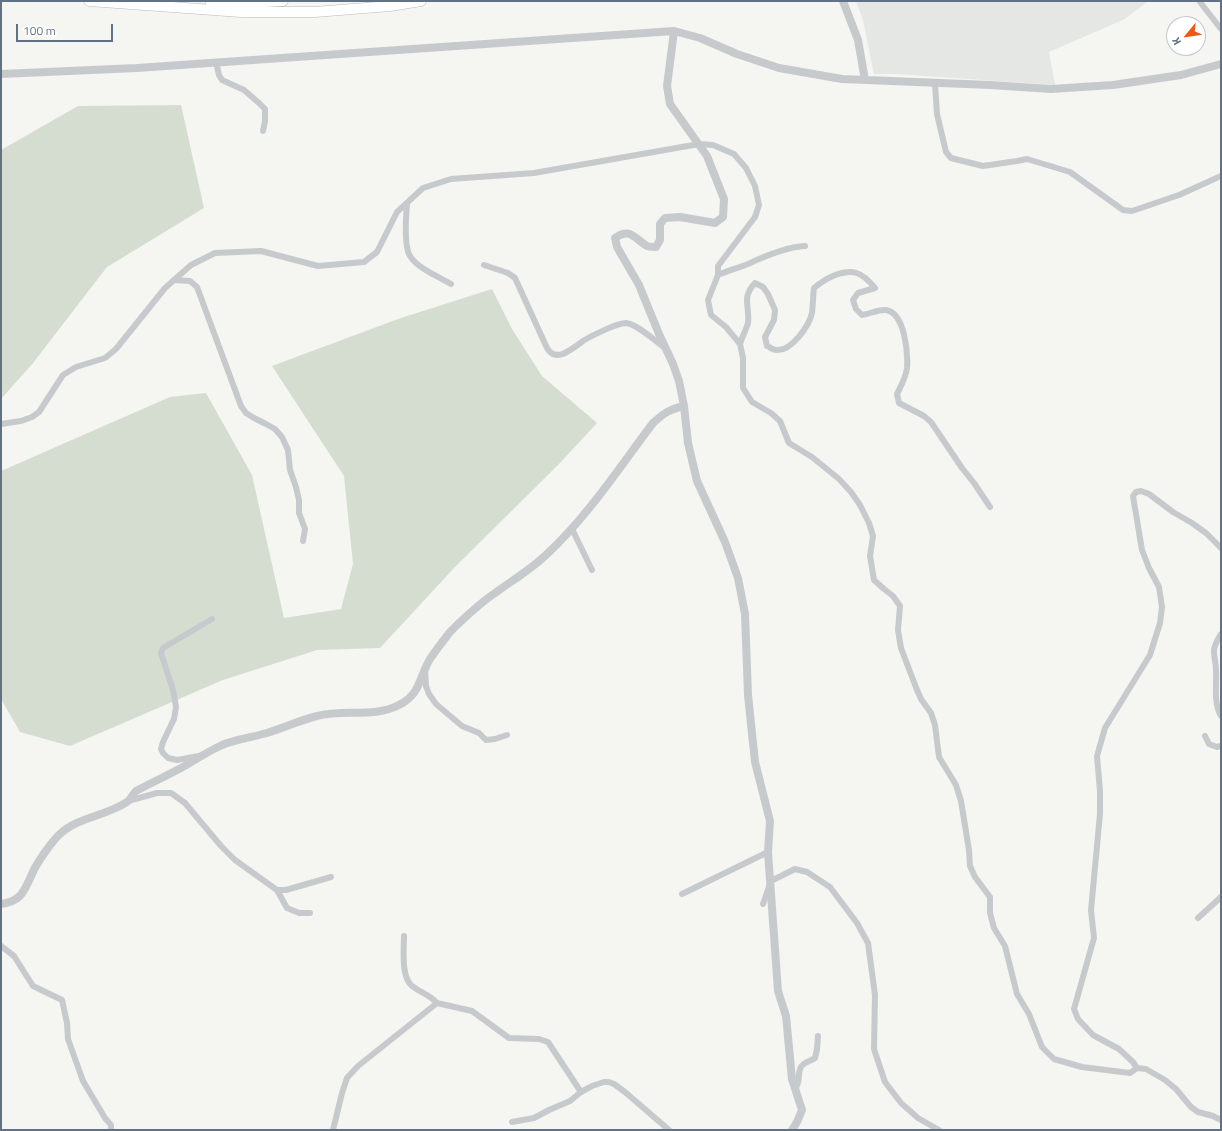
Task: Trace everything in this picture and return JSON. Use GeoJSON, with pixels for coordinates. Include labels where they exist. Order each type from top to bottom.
{"type":"FeatureCollection","features":[{"type":"Feature","properties":{"kind":"highway"},"geometry":{"type":"LineString","coordinates":[[89,1],[240,12],[315,12],[390,6],[421,1]]}},
{"type":"Feature","properties":{"kind":"highway"},"geometry":{"type":"LineString","coordinates":[[210,1],[246,3],[283,1]]}},
{"type":"Feature","properties":{"kind":"street"},"geometry":{"type":"LineString","coordinates":[[843,1],[858,40],[864,80]]}},
{"type":"Feature","properties":{"kind":"street"},"geometry":{"type":"LineString","coordinates":[[1200,2],[1221,29]]}},
{"type":"Feature","properties":{"kind":"street"},"geometry":{"type":"LineString","coordinates":[[674,31],[667,86],[670,104],[707,156],[724,200],[723,217],[715,223],[680,217],[665,218],[660,224],[660,240],[656,248],[648,247],[631,234],[622,233],[615,238],[617,247],[639,285],[680,381],[688,443],[697,481],[725,542],[740,586],[745,614],[748,695],[755,762],[770,821],[768,852],[778,991],[786,1016],[792,1079],[802,1110],[792,1130]]}},
{"type":"Feature","properties":{"kind":"street"},"geometry":{"type":"LineString","coordinates":[[1,74],[137,68],[674,31],[700,38],[737,54],[779,68],[842,79],[1051,89],[1113,85],[1181,75],[1221,64]]}},
{"type":"Feature","properties":{"kind":"street"},"geometry":{"type":"LineString","coordinates":[[216,62],[219,75],[222,80],[244,90],[265,109],[264,131]]}},
{"type":"Feature","properties":{"kind":"street"},"geometry":{"type":"LineString","coordinates":[[935,83],[937,114],[946,152],[951,158],[984,166],[1017,162],[1027,159],[1070,172],[1123,210],[1132,211],[1179,195],[1221,176]]}},
{"type":"Feature","properties":{"kind":"street"},"geometry":{"type":"LineString","coordinates":[[1,424],[21,421],[40,412],[63,375],[76,367],[105,358],[116,349],[165,288],[191,265],[215,253],[260,251],[318,266],[364,262],[377,252],[397,212],[423,188],[451,179],[534,173],[699,144],[713,145],[734,154],[746,168],[755,186],[759,205],[755,218],[728,251],[718,266],[718,275],[708,300],[711,315],[726,327],[740,344],[743,358],[743,388],[752,402],[771,413],[780,421],[790,443],[812,457],[839,479],[860,505],[869,523],[873,536],[870,556],[874,580],[884,590],[893,596],[900,606],[898,630],[901,648],[921,699],[931,713],[935,725],[939,757],[956,785],[961,801],[969,850],[970,866],[975,877],[990,897],[990,913],[994,928],[1005,946],[1017,994],[1029,1014],[1042,1047],[1054,1059],[1082,1067],[1130,1073],[1137,1068],[1146,1069],[1169,1082],[1191,1107],[1198,1112],[1221,1120]]}},
{"type":"Feature","properties":{"kind":"street"},"geometry":{"type":"LineString","coordinates":[[407,204],[406,245],[410,256],[420,266],[451,284]]}},
{"type":"Feature","properties":{"kind":"street"},"geometry":{"type":"LineString","coordinates":[[718,275],[796,246],[805,246]]}},
{"type":"Feature","properties":{"kind":"street"},"geometry":{"type":"LineString","coordinates":[[484,265],[508,273],[515,278],[549,352],[555,355],[566,353],[585,340],[618,324],[626,323],[634,326],[666,349]]}},
{"type":"Feature","properties":{"kind":"street"},"geometry":{"type":"LineString","coordinates":[[740,344],[747,325],[747,298],[749,290],[755,283],[763,287],[775,310],[774,320],[765,337],[767,346],[776,350],[785,349],[804,330],[812,314],[814,288],[821,282],[845,272],[854,272],[862,276],[875,288],[858,293],[853,300],[856,309],[862,315],[871,314],[879,310],[888,310],[895,315],[904,331],[907,368],[897,394],[899,403],[924,416],[931,422],[990,507]]}},
{"type":"Feature","properties":{"kind":"street"},"geometry":{"type":"LineString","coordinates":[[174,280],[190,281],[197,287],[241,406],[246,413],[275,429],[282,437],[288,450],[290,470],[299,500],[299,513],[304,529],[303,541]]}},
{"type":"Feature","properties":{"kind":"street"},"geometry":{"type":"LineString","coordinates":[[128,801],[136,791],[223,744],[268,732],[317,716],[334,713],[382,711],[391,709],[410,698],[422,679],[425,668],[430,659],[444,640],[474,609],[503,587],[530,570],[556,546],[607,487],[653,423],[663,414],[674,408],[684,406]]}},
{"type":"Feature","properties":{"kind":"street"},"geometry":{"type":"LineString","coordinates":[[1137,1068],[1120,1049],[1093,1035],[1078,1019],[1074,1009],[1094,938],[1091,910],[1100,814],[1100,791],[1096,756],[1105,728],[1150,655],[1160,623],[1162,607],[1159,587],[1142,550],[1133,496],[1136,492],[1141,491],[1149,494],[1173,512],[1206,532],[1221,548]]}},
{"type":"Feature","properties":{"kind":"street"},"geometry":{"type":"LineString","coordinates":[[572,529],[592,570]]}},
{"type":"Feature","properties":{"kind":"street"},"geometry":{"type":"LineString","coordinates":[[200,756],[177,760],[168,758],[161,749],[174,719],[176,707],[173,690],[160,653],[163,648],[212,618]]}},
{"type":"Feature","properties":{"kind":"street"},"geometry":{"type":"LineString","coordinates":[[1221,634],[1214,651],[1216,700],[1221,716]]}},
{"type":"Feature","properties":{"kind":"street"},"geometry":{"type":"LineString","coordinates":[[425,668],[426,686],[429,694],[436,704],[462,726],[479,733],[486,740],[495,739],[506,735]]}},
{"type":"Feature","properties":{"kind":"street"},"geometry":{"type":"LineString","coordinates":[[1205,736],[1209,744],[1217,747],[1221,746]]}},
{"type":"Feature","properties":{"kind":"street"},"geometry":{"type":"LineString","coordinates":[[1,904],[11,903],[25,891],[38,863],[60,833],[77,823],[102,814],[128,801],[157,793],[171,793],[185,803],[234,860],[277,890],[287,908],[299,912],[310,913]]}},
{"type":"Feature","properties":{"kind":"street"},"geometry":{"type":"LineString","coordinates":[[682,894],[768,852]]}},
{"type":"Feature","properties":{"kind":"street"},"geometry":{"type":"LineString","coordinates":[[763,904],[771,881],[795,869],[807,872],[830,887],[857,923],[868,943],[875,995],[874,1050],[885,1082],[901,1103],[918,1118],[939,1130]]}},
{"type":"Feature","properties":{"kind":"street"},"geometry":{"type":"LineString","coordinates":[[277,890],[286,890],[331,877]]}},
{"type":"Feature","properties":{"kind":"street"},"geometry":{"type":"LineString","coordinates":[[1198,918],[1221,896]]}},
{"type":"Feature","properties":{"kind":"street"},"geometry":{"type":"LineString","coordinates":[[404,936],[404,964],[411,985],[433,998],[437,1003],[472,1011],[509,1038],[539,1038],[548,1042],[581,1092]]}},
{"type":"Feature","properties":{"kind":"street"},"geometry":{"type":"LineString","coordinates":[[1,946],[14,956],[33,986],[62,1000],[67,1023],[68,1039],[84,1081],[110,1125],[111,1130]]}},
{"type":"Feature","properties":{"kind":"street"},"geometry":{"type":"LineString","coordinates":[[333,1130],[347,1078],[358,1066],[437,1003]]}},
{"type":"Feature","properties":{"kind":"street"},"geometry":{"type":"LineString","coordinates":[[795,1088],[798,1085],[801,1068],[804,1064],[815,1058],[818,1036]]}},
{"type":"Feature","properties":{"kind":"street"},"geometry":{"type":"LineString","coordinates":[[512,1122],[534,1118],[570,1101],[581,1092],[592,1086],[609,1082],[614,1084],[669,1130]]}},
{"type":"Feature","properties":{"kind":"shaded area"},"geometry":{"type":"Polygon","coordinates":[[[856,1],[1148,1],[1125,19],[1049,52],[1055,85],[896,74],[874,74],[863,20],[856,1]]]}},
{"type":"Feature","properties":{"kind":"shaded area"},"geometry":{"type":"Polygon","coordinates":[[[181,105],[204,208],[107,267],[33,363],[1,399],[1,150],[78,106],[181,105]]]}},
{"type":"Feature","properties":{"kind":"shaded area"},"geometry":{"type":"Polygon","coordinates":[[[492,289],[512,329],[542,376],[597,423],[559,464],[454,568],[380,648],[317,650],[223,680],[70,746],[20,732],[1,699],[1,471],[170,397],[206,393],[252,475],[284,618],[341,609],[353,564],[344,476],[272,366],[398,319],[492,289]]]}}]}
